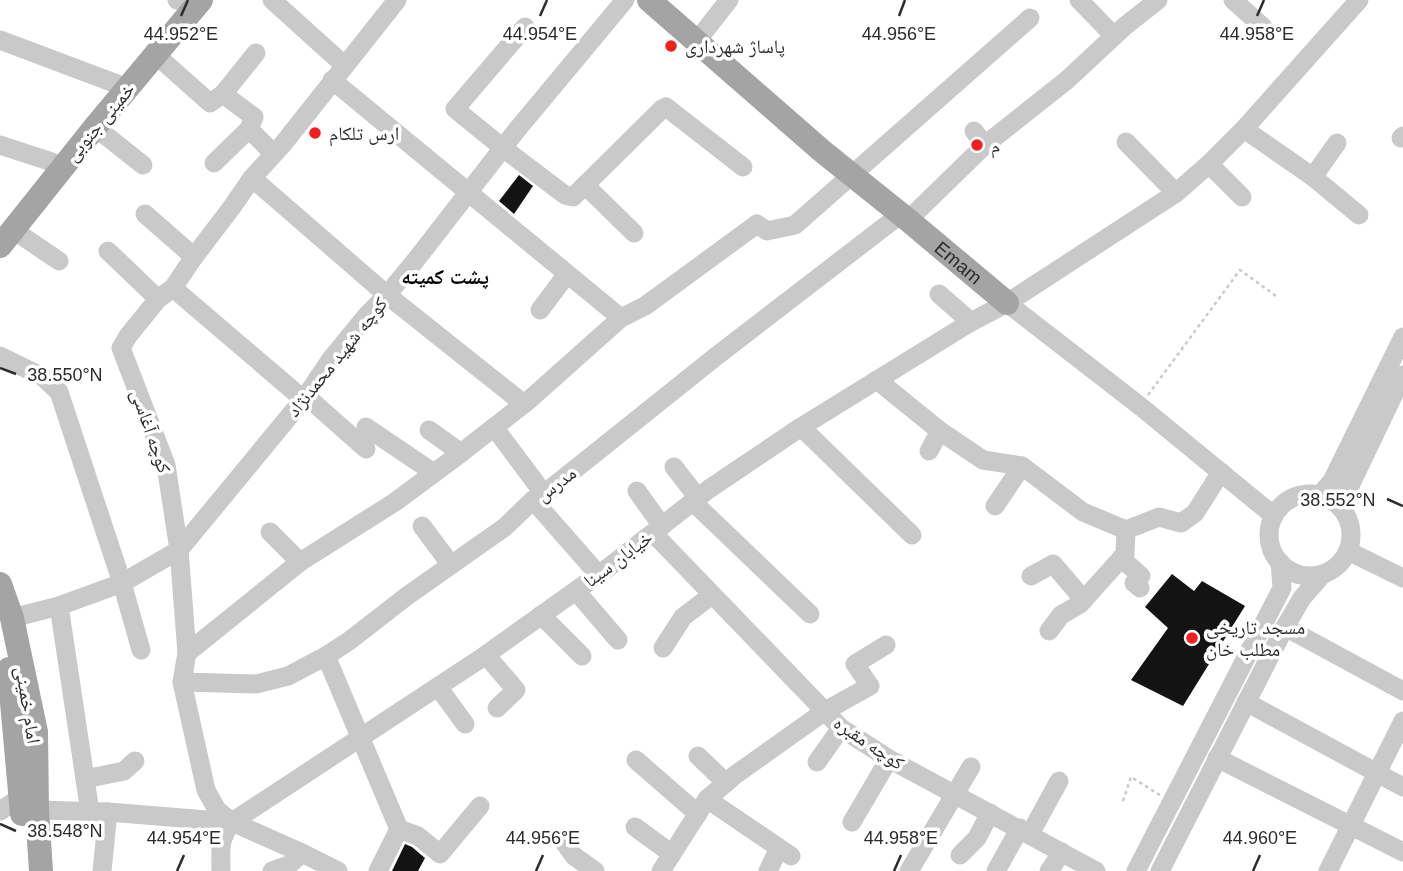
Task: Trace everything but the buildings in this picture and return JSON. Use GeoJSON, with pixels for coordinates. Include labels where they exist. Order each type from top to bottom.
{"type":"FeatureCollection","features":[{"type":"Feature","properties":{"kind":"main road","name":"خمینی جنوبی"},"geometry":{"type":"LineString","coordinates":[[4,233],[156,55],[185,0]]}},
{"type":"Feature","properties":{"kind":"main road","name":"خمینی جنوبی"},"geometry":{"type":"LineString","coordinates":[[4,233],[52,162],[185,0]]}},
{"type":"Feature","properties":{"kind":"main road","name":"Emam"},"geometry":{"type":"LineString","coordinates":[[649,0],[1007,303]]}},
{"type":"Feature","properties":{"kind":"main road","name":"امام خمینی"},"geometry":{"type":"LineString","coordinates":[[0,584],[15,804],[26,871]]}},
{"type":"Feature","properties":{"kind":"main road","name":"امام خمینی"},"geometry":{"type":"LineString","coordinates":[[15,804],[41,871]]}},
{"type":"Feature","properties":{"kind":"street"},"geometry":{"type":"LineString","coordinates":[[272,0],[338,73],[469,194],[621,318]]}},
{"type":"Feature","properties":{"kind":"street","name":"کوچه آغاسی"},"geometry":{"type":"LineString","coordinates":[[232,822],[216,810],[206,790],[182,682],[187,653],[179,550],[166,466],[121,348],[128,336],[166,294],[252,178],[397,0]]}},
{"type":"Feature","properties":{"kind":"street","name":"کوچه شهید محمدنژاد"},"geometry":{"type":"LineString","coordinates":[[179,550],[305,398],[331,359],[387,295],[625,0]]}},
{"type":"Feature","properties":{"kind":"street"},"geometry":{"type":"LineString","coordinates":[[696,42],[729,0]]}},
{"type":"Feature","properties":{"kind":"street"},"geometry":{"type":"LineString","coordinates":[[1079,0],[1114,36]]}},
{"type":"Feature","properties":{"kind":"street","name":"مدرس"},"geometry":{"type":"LineString","coordinates":[[182,682],[256,684],[288,676],[349,641],[407,596],[505,527],[538,497],[715,358],[905,217],[980,138],[1067,80],[1158,0]]}},
{"type":"Feature","properties":{"kind":"street"},"geometry":{"type":"LineString","coordinates":[[1233,0],[1263,27]]}},
{"type":"Feature","properties":{"kind":"street","name":"خیابان سینا"},"geometry":{"type":"LineString","coordinates":[[232,822],[486,655],[576,591],[695,500],[801,427],[971,322],[1007,303],[1176,193],[1244,130],[1359,0]]}},
{"type":"Feature","properties":{"kind":"street"},"geometry":{"type":"LineString","coordinates":[[187,653],[300,562],[395,502],[461,453],[524,404],[621,318],[645,306],[757,224],[767,231],[796,225],[1030,18]]}},
{"type":"Feature","properties":{"kind":"street"},"geometry":{"type":"LineString","coordinates":[[526,27],[455,109],[569,197],[573,197],[666,107],[743,167]]}},
{"type":"Feature","properties":{"kind":"street"},"geometry":{"type":"LineString","coordinates":[[0,40],[117,84]]}},
{"type":"Feature","properties":{"kind":"street"},"geometry":{"type":"LineString","coordinates":[[156,55],[210,103],[223,94],[256,53]]}},
{"type":"Feature","properties":{"kind":"street"},"geometry":{"type":"LineString","coordinates":[[214,163],[249,129],[254,117],[223,94]]}},
{"type":"Feature","properties":{"kind":"street"},"geometry":{"type":"LineString","coordinates":[[95,127],[143,166]]}},
{"type":"Feature","properties":{"kind":"street"},"geometry":{"type":"LineString","coordinates":[[249,129],[273,153]]}},
{"type":"Feature","properties":{"kind":"street"},"geometry":{"type":"LineString","coordinates":[[1244,130],[1313,177],[1359,215]]}},
{"type":"Feature","properties":{"kind":"street"},"geometry":{"type":"LineString","coordinates":[[1126,142],[1176,193]]}},
{"type":"Feature","properties":{"kind":"street"},"geometry":{"type":"LineString","coordinates":[[1313,177],[1337,144]]}},
{"type":"Feature","properties":{"kind":"street"},"geometry":{"type":"LineString","coordinates":[[0,145],[52,162]]}},
{"type":"Feature","properties":{"kind":"street"},"geometry":{"type":"LineString","coordinates":[[1209,164],[1242,197]]}},
{"type":"Feature","properties":{"kind":"street"},"geometry":{"type":"LineString","coordinates":[[252,178],[387,295],[524,404]]}},
{"type":"Feature","properties":{"kind":"street"},"geometry":{"type":"LineString","coordinates":[[585,185],[634,233]]}},
{"type":"Feature","properties":{"kind":"street"},"geometry":{"type":"LineString","coordinates":[[145,214],[194,257]]}},
{"type":"Feature","properties":{"kind":"street"},"geometry":{"type":"LineString","coordinates":[[4,233],[60,261]]}},
{"type":"Feature","properties":{"kind":"street"},"geometry":{"type":"LineString","coordinates":[[108,251],[305,398],[366,449]]}},
{"type":"Feature","properties":{"kind":"street"},"geometry":{"type":"LineString","coordinates":[[540,310],[567,274]]}},
{"type":"Feature","properties":{"kind":"street"},"geometry":{"type":"LineString","coordinates":[[939,294],[971,322]]}},
{"type":"Feature","properties":{"kind":"street","name":"Emam"},"geometry":{"type":"LineString","coordinates":[[1007,303],[1140,406],[1274,516]]}},
{"type":"Feature","properties":{"kind":"street"},"geometry":{"type":"LineString","coordinates":[[1320,495],[1332,481],[1403,337]]}},
{"type":"Feature","properties":{"kind":"street"},"geometry":{"type":"LineString","coordinates":[[0,356],[43,377],[59,392],[122,583],[141,650]]}},
{"type":"Feature","properties":{"kind":"street"},"geometry":{"type":"LineString","coordinates":[[1341,508],[1403,375]]}},
{"type":"Feature","properties":{"kind":"street"},"geometry":{"type":"LineString","coordinates":[[877,380],[940,431],[983,460],[1022,466],[1083,512],[1126,530],[1159,517],[1181,523],[1195,513],[1220,472]]}},
{"type":"Feature","properties":{"kind":"street"},"geometry":{"type":"LineString","coordinates":[[366,427],[434,473]]}},
{"type":"Feature","properties":{"kind":"street"},"geometry":{"type":"LineString","coordinates":[[494,427],[538,497],[598,574]]}},
{"type":"Feature","properties":{"kind":"street"},"geometry":{"type":"LineString","coordinates":[[801,427],[912,535]]}},
{"type":"Feature","properties":{"kind":"street"},"geometry":{"type":"LineString","coordinates":[[429,430],[461,453]]}},
{"type":"Feature","properties":{"kind":"street"},"geometry":{"type":"LineString","coordinates":[[929,451],[940,431]]}},
{"type":"Feature","properties":{"kind":"street"},"geometry":{"type":"LineString","coordinates":[[995,506],[1022,466]]}},
{"type":"Feature","properties":{"kind":"street"},"geometry":{"type":"LineString","coordinates":[[674,467],[695,500],[810,614]]}},
{"type":"Feature","properties":{"kind":"street","name":"کوچه مقبره"},"geometry":{"type":"LineString","coordinates":[[636,491],[657,529],[712,594],[841,728],[889,759],[1096,871]]}},
{"type":"Feature","properties":{"kind":"street"},"geometry":{"type":"LineString","coordinates":[[1307,494],[1320,495],[1341,508],[1348,518],[1351,540],[1348,551],[1334,569],[1312,576],[1289,570],[1280,562],[1273,552],[1270,528],[1282,505],[1307,494]]}},
{"type":"Feature","properties":{"kind":"street"},"geometry":{"type":"LineString","coordinates":[[422,526],[451,565]]}},
{"type":"Feature","properties":{"kind":"street"},"geometry":{"type":"LineString","coordinates":[[1049,631],[1061,615],[1084,600],[1125,554],[1126,530]]}},
{"type":"Feature","properties":{"kind":"street"},"geometry":{"type":"LineString","coordinates":[[270,532],[300,562]]}},
{"type":"Feature","properties":{"kind":"street"},"geometry":{"type":"LineString","coordinates":[[5,634],[59,606],[122,583],[179,550]]}},
{"type":"Feature","properties":{"kind":"street"},"geometry":{"type":"LineString","coordinates":[[1348,551],[1403,578]]}},
{"type":"Feature","properties":{"kind":"street"},"geometry":{"type":"LineString","coordinates":[[1121,558],[1141,576],[1134,583],[1140,588]]}},
{"type":"Feature","properties":{"kind":"street"},"geometry":{"type":"LineString","coordinates":[[1136,871],[1282,588],[1280,562]]}},
{"type":"Feature","properties":{"kind":"street"},"geometry":{"type":"LineString","coordinates":[[1031,576],[1053,564],[1084,600]]}},
{"type":"Feature","properties":{"kind":"street"},"geometry":{"type":"LineString","coordinates":[[1160,871],[1285,627],[1303,598],[1323,574]]}},
{"type":"Feature","properties":{"kind":"street"},"geometry":{"type":"LineString","coordinates":[[576,591],[618,640]]}},
{"type":"Feature","properties":{"kind":"street"},"geometry":{"type":"LineString","coordinates":[[663,648],[683,617],[712,594]]}},
{"type":"Feature","properties":{"kind":"street"},"geometry":{"type":"LineString","coordinates":[[59,606],[85,779],[99,812],[102,871]]}},
{"type":"Feature","properties":{"kind":"street"},"geometry":{"type":"LineString","coordinates":[[541,615],[582,656]]}},
{"type":"Feature","properties":{"kind":"street"},"geometry":{"type":"LineString","coordinates":[[1285,627],[1403,691]]}},
{"type":"Feature","properties":{"kind":"street"},"geometry":{"type":"LineString","coordinates":[[635,827],[666,866],[702,807],[726,783],[825,711],[870,686],[855,664],[886,645]]}},
{"type":"Feature","properties":{"kind":"street"},"geometry":{"type":"LineString","coordinates":[[486,655],[516,691],[497,708]]}},
{"type":"Feature","properties":{"kind":"street"},"geometry":{"type":"LineString","coordinates":[[326,656],[399,829],[418,836],[440,853],[480,806]]}},
{"type":"Feature","properties":{"kind":"street"},"geometry":{"type":"LineString","coordinates":[[438,687],[465,724]]}},
{"type":"Feature","properties":{"kind":"street"},"geometry":{"type":"LineString","coordinates":[[1246,702],[1403,787]]}},
{"type":"Feature","properties":{"kind":"street"},"geometry":{"type":"LineString","coordinates":[[1328,871],[1403,721]]}},
{"type":"Feature","properties":{"kind":"street"},"geometry":{"type":"LineString","coordinates":[[817,762],[841,728]]}},
{"type":"Feature","properties":{"kind":"street"},"geometry":{"type":"LineString","coordinates":[[698,756],[726,783]]}},
{"type":"Feature","properties":{"kind":"street"},"geometry":{"type":"LineString","coordinates":[[1217,758],[1403,852]]}},
{"type":"Feature","properties":{"kind":"street"},"geometry":{"type":"LineString","coordinates":[[852,822],[889,759]]}},
{"type":"Feature","properties":{"kind":"street"},"geometry":{"type":"LineString","coordinates":[[636,760],[702,807],[785,852],[768,871]]}},
{"type":"Feature","properties":{"kind":"street"},"geometry":{"type":"LineString","coordinates":[[85,779],[124,771],[135,761]]}},
{"type":"Feature","properties":{"kind":"street"},"geometry":{"type":"LineString","coordinates":[[909,871],[971,767]]}},
{"type":"Feature","properties":{"kind":"street"},"geometry":{"type":"LineString","coordinates":[[996,871],[1059,781]]}},
{"type":"Feature","properties":{"kind":"street"},"geometry":{"type":"LineString","coordinates":[[15,804],[232,822],[338,871]]}},
{"type":"Feature","properties":{"kind":"street"},"geometry":{"type":"LineString","coordinates":[[960,855],[977,838],[990,813]]}},
{"type":"Feature","properties":{"kind":"street"},"geometry":{"type":"LineString","coordinates":[[221,871],[221,842],[232,822]]}},
{"type":"Feature","properties":{"kind":"street"},"geometry":{"type":"LineString","coordinates":[[378,871],[399,829]]}},
{"type":"Feature","properties":{"kind":"street"},"geometry":{"type":"LineString","coordinates":[[561,838],[575,856],[595,871]]}},
{"type":"Feature","properties":{"kind":"street"},"geometry":{"type":"LineString","coordinates":[[1049,871],[1062,852]]}},
{"type":"Feature","properties":{"kind":"street"},"geometry":{"type":"LineString","coordinates":[[272,871],[289,865],[302,853]]}},
{"type":"Feature","properties":{"kind":"path"},"geometry":{"type":"LineString","coordinates":[[1140,406],[1240,270],[1276,296]]}},
{"type":"Feature","properties":{"kind":"path"},"geometry":{"type":"LineString","coordinates":[[1123,801],[1131,777],[1171,802]]}},
{"type":"Feature","properties":{"kind":"place","name":"پاساژ شهرداری"},"geometry":{"type":"Point","coordinates":[671,46]}},
{"type":"Feature","properties":{"kind":"place","name":"ارس تلکام"},"geometry":{"type":"Point","coordinates":[315,133]}},
{"type":"Feature","properties":{"kind":"place","name":"م"},"geometry":{"type":"Point","coordinates":[977,145]}},
{"type":"Feature","properties":{"kind":"place","name":"مسجد تاریخی مطلب خان"},"geometry":{"type":"Point","coordinates":[1192,638]}},
{"type":"Feature","properties":{"kind":"district","name":"پشت کمیته"},"geometry":{"type":"Point","coordinates":[445,276]}}]}
